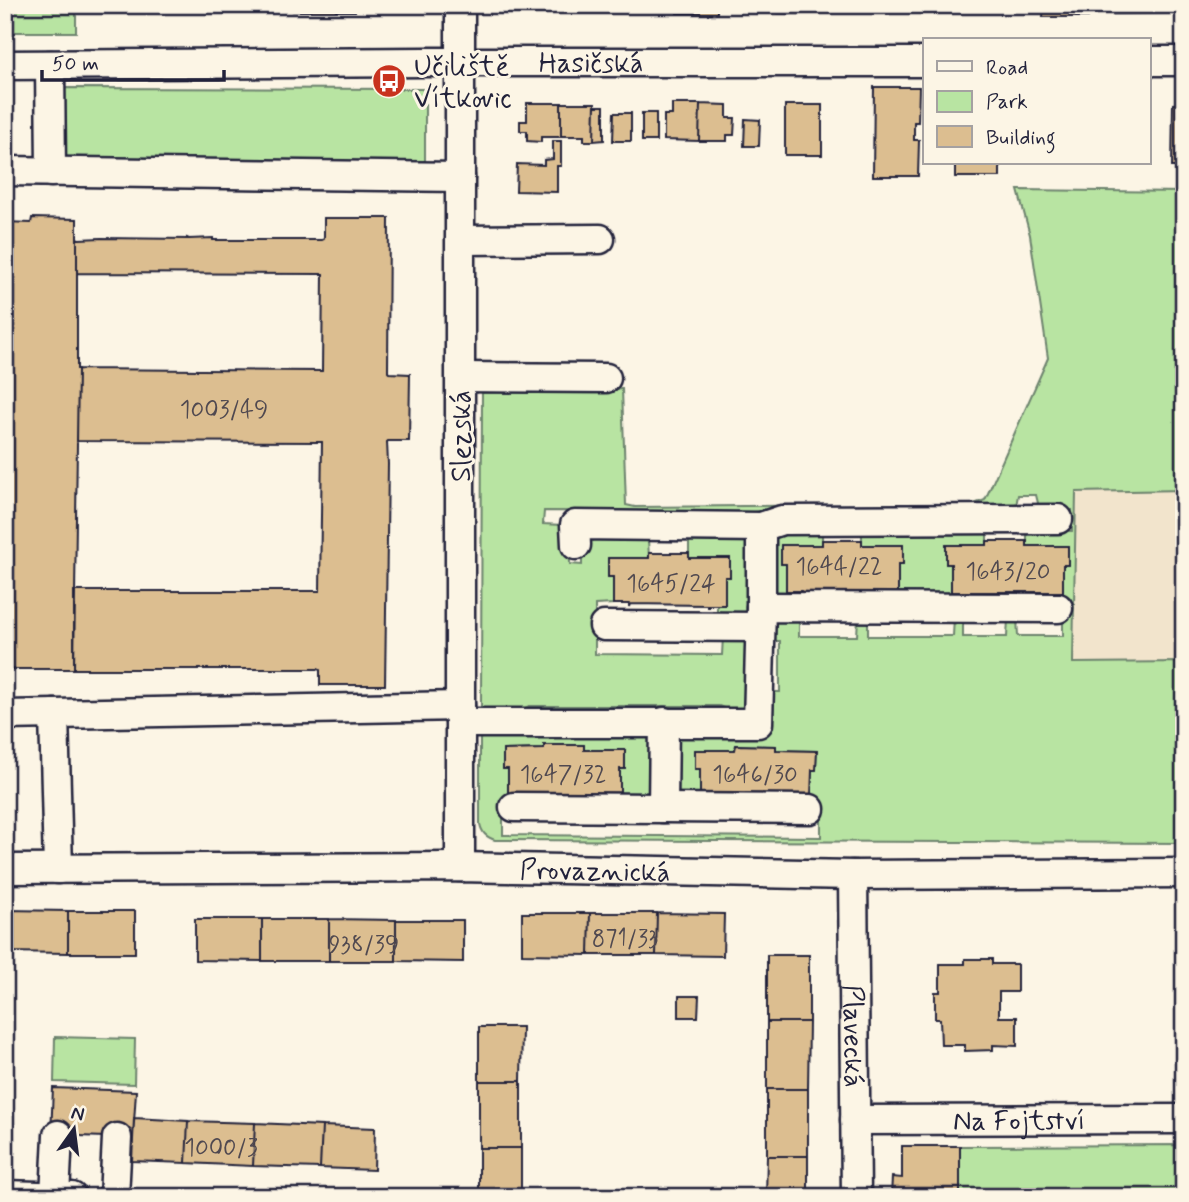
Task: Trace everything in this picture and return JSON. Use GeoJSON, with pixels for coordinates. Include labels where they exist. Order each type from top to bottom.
{"type":"FeatureCollection","features":[{"type":"Feature","properties":{"kind":"street","name":"Slezská"},"geometry":{"type":"LineString","coordinates":[[460,5],[460,867]]}},
{"type":"Feature","properties":{"kind":"street"},"geometry":{"type":"LineString","coordinates":[[1150,61],[1184,61]]}},
{"type":"Feature","properties":{"kind":"street","name":"Hasičská"},"geometry":{"type":"LineString","coordinates":[[5,65],[923,62]]}},
{"type":"Feature","properties":{"kind":"street"},"geometry":{"type":"LineString","coordinates":[[50,65],[51,172]]}},
{"type":"Feature","properties":{"kind":"street"},"geometry":{"type":"LineString","coordinates":[[5,172],[460,177]]}},
{"type":"Feature","properties":{"kind":"street"},"geometry":{"type":"LineString","coordinates":[[460,240],[600,239]]}},
{"type":"Feature","properties":{"kind":"street"},"geometry":{"type":"LineString","coordinates":[[461,377],[606,378]]}},
{"type":"Feature","properties":{"kind":"street"},"geometry":{"type":"LineString","coordinates":[[576,545],[575,525],[761,527],[782,520],[1058,519]]}},
{"type":"Feature","properties":{"kind":"street"},"geometry":{"type":"LineString","coordinates":[[5,715],[460,713],[474,723],[758,723],[761,527]]}},
{"type":"Feature","properties":{"kind":"street"},"geometry":{"type":"LineString","coordinates":[[604,626],[760,617],[1058,608]]}},
{"type":"Feature","properties":{"kind":"street"},"geometry":{"type":"LineString","coordinates":[[54,714],[58,869]]}},
{"type":"Feature","properties":{"kind":"street"},"geometry":{"type":"LineString","coordinates":[[663,808],[664,722]]}},
{"type":"Feature","properties":{"kind":"street"},"geometry":{"type":"LineString","coordinates":[[514,807],[810,809]]}},
{"type":"Feature","properties":{"kind":"street","name":"Provaznická"},"geometry":{"type":"LineString","coordinates":[[5,869],[460,867],[853,875],[1184,873]]}},
{"type":"Feature","properties":{"kind":"street","name":"Plavecká"},"geometry":{"type":"LineString","coordinates":[[853,875],[856,1197]]}},
{"type":"Feature","properties":{"kind":"street","name":"Na Fojtství"},"geometry":{"type":"LineString","coordinates":[[855,1120],[1184,1119]]}},
{"type":"Feature","properties":{"kind":"street"},"geometry":{"type":"LineString","coordinates":[[55,1196],[58,1135]]}},
{"type":"Feature","properties":{"kind":"street"},"geometry":{"type":"LineString","coordinates":[[114,1197],[117,1138]]}},
{"type":"Feature","properties":{"kind":"street"},"geometry":{"type":"LineString","coordinates":[[5,1195],[72,1197]]}},
{"type":"Feature","properties":{"kind":"shaded area"},"geometry":{"type":"Polygon","coordinates":[[[1184,490],[1184,662],[1073,663],[1076,492],[1184,490]]]}},
{"type":"Feature","properties":{"kind":"green space"},"geometry":{"type":"Polygon","coordinates":[[[5,5],[76,5],[76,32],[5,32],[5,5]]]}},
{"type":"Feature","properties":{"kind":"green space"},"geometry":{"type":"Polygon","coordinates":[[[56,88],[425,89],[425,167],[57,161],[56,88]]]}},
{"type":"Feature","properties":{"kind":"green space"},"geometry":{"type":"Polygon","coordinates":[[[1018,190],[1184,192],[1184,490],[1076,492],[1073,663],[1184,662],[1184,843],[495,840],[487,836],[480,824],[480,739],[487,735],[644,733],[651,737],[654,786],[649,795],[620,797],[620,769],[625,750],[584,750],[584,745],[545,745],[544,749],[504,750],[503,768],[508,769],[508,800],[503,800],[503,835],[821,837],[821,801],[811,797],[816,751],[736,745],[735,750],[695,750],[695,769],[700,769],[700,796],[676,795],[677,735],[771,716],[773,692],[780,692],[780,641],[773,641],[774,623],[777,619],[799,618],[799,636],[857,636],[858,618],[868,618],[868,636],[953,636],[954,618],[963,618],[963,637],[1007,637],[1008,619],[1017,618],[1018,636],[1063,636],[1063,565],[1068,565],[1068,546],[1027,546],[1027,530],[1072,531],[1072,510],[1046,510],[1039,507],[1036,495],[1018,495],[1016,506],[783,509],[753,512],[544,511],[543,524],[562,525],[569,534],[570,564],[582,565],[582,548],[587,541],[593,539],[648,539],[649,558],[608,558],[608,577],[613,577],[613,604],[595,605],[595,654],[722,655],[723,637],[753,642],[744,716],[719,706],[529,706],[511,715],[486,712],[481,708],[482,393],[622,389],[626,505],[635,507],[974,504],[985,500],[1048,358],[1030,235],[1018,190]]]}},
{"type":"Feature","properties":{"kind":"green space"},"geometry":{"type":"Polygon","coordinates":[[[862,529],[987,530],[987,545],[946,564],[951,564],[951,596],[898,596],[898,564],[903,564],[903,545],[862,545],[862,529]]]}},
{"type":"Feature","properties":{"kind":"green space"},"geometry":{"type":"Polygon","coordinates":[[[822,530],[822,545],[781,545],[781,563],[786,564],[786,596],[778,594],[773,588],[775,532],[822,530]]]}},
{"type":"Feature","properties":{"kind":"green space"},"geometry":{"type":"Polygon","coordinates":[[[689,540],[747,541],[748,613],[717,615],[717,605],[725,605],[725,577],[730,577],[689,558],[689,540]]]}},
{"type":"Feature","properties":{"kind":"green space"},"geometry":{"type":"Polygon","coordinates":[[[55,1037],[135,1039],[134,1084],[54,1082],[55,1037]]]}},
{"type":"Feature","properties":{"kind":"green space"},"geometry":{"type":"Polygon","coordinates":[[[1184,1145],[1184,1197],[960,1197],[960,1146],[1184,1145]]]}},
{"type":"Feature","properties":{"kind":"building"},"geometry":{"type":"Polygon","coordinates":[[[103,5],[164,5],[164,10],[103,10],[103,5]]]}},
{"type":"Feature","properties":{"kind":"building"},"geometry":{"type":"Polygon","coordinates":[[[293,5],[355,5],[355,11],[293,11],[293,5]]]}},
{"type":"Feature","properties":{"kind":"building"},"geometry":{"type":"Polygon","coordinates":[[[528,5],[570,5],[570,12],[528,13],[528,5]]]}},
{"type":"Feature","properties":{"kind":"building"},"geometry":{"type":"Polygon","coordinates":[[[677,5],[717,5],[717,13],[677,13],[677,5]]]}},
{"type":"Feature","properties":{"kind":"building"},"geometry":{"type":"Polygon","coordinates":[[[777,5],[813,5],[812,14],[777,13],[777,5]]]}},
{"type":"Feature","properties":{"kind":"building"},"geometry":{"type":"Polygon","coordinates":[[[841,5],[865,5],[865,11],[841,11],[841,5]]]}},
{"type":"Feature","properties":{"kind":"building"},"geometry":{"type":"Polygon","coordinates":[[[865,5],[951,5],[951,12],[865,11],[865,5]]]}},
{"type":"Feature","properties":{"kind":"building"},"geometry":{"type":"Polygon","coordinates":[[[1044,5],[1088,5],[1088,17],[1043,17],[1044,5]]]}},
{"type":"Feature","properties":{"kind":"building"},"geometry":{"type":"Polygon","coordinates":[[[1112,5],[1180,5],[1180,13],[1112,14],[1112,5]]]}},
{"type":"Feature","properties":{"kind":"building"},"geometry":{"type":"Polygon","coordinates":[[[874,87],[919,87],[918,122],[914,122],[914,140],[919,140],[918,176],[873,176],[874,87]]]}},
{"type":"Feature","properties":{"kind":"building"},"geometry":{"type":"Polygon","coordinates":[[[527,103],[561,103],[561,137],[541,137],[541,142],[527,141],[527,131],[520,131],[520,121],[527,121],[527,103]]]}},
{"type":"Feature","properties":{"kind":"building"},"geometry":{"type":"Polygon","coordinates":[[[561,103],[595,103],[594,141],[584,141],[584,136],[561,136],[561,103]]]}},
{"type":"Feature","properties":{"kind":"building"},"geometry":{"type":"Polygon","coordinates":[[[1184,103],[1183,173],[1183,167],[1172,167],[1173,104],[1184,103]]]}},
{"type":"Feature","properties":{"kind":"building"},"geometry":{"type":"Polygon","coordinates":[[[672,104],[700,104],[699,141],[664,140],[664,115],[672,115],[672,104]]]}},
{"type":"Feature","properties":{"kind":"building"},"geometry":{"type":"Polygon","coordinates":[[[700,104],[727,105],[727,118],[735,118],[734,135],[727,135],[727,141],[699,141],[700,104]]]}},
{"type":"Feature","properties":{"kind":"building"},"geometry":{"type":"Polygon","coordinates":[[[785,105],[822,105],[822,155],[785,155],[785,105]]]}},
{"type":"Feature","properties":{"kind":"building"},"geometry":{"type":"Polygon","coordinates":[[[595,106],[604,106],[604,140],[594,141],[595,106]]]}},
{"type":"Feature","properties":{"kind":"building"},"geometry":{"type":"Polygon","coordinates":[[[614,113],[631,113],[631,141],[613,141],[614,113]]]}},
{"type":"Feature","properties":{"kind":"building"},"geometry":{"type":"Polygon","coordinates":[[[642,113],[656,113],[656,141],[642,141],[642,113]]]}},
{"type":"Feature","properties":{"kind":"building"},"geometry":{"type":"Polygon","coordinates":[[[745,119],[760,120],[759,146],[744,146],[745,119]]]}},
{"type":"Feature","properties":{"kind":"building"},"geometry":{"type":"Polygon","coordinates":[[[553,141],[561,141],[557,192],[516,191],[517,164],[544,165],[544,160],[553,159],[553,141]]]}},
{"type":"Feature","properties":{"kind":"building"},"geometry":{"type":"Polygon","coordinates":[[[955,164],[1000,164],[1000,177],[955,177],[955,164]]]}},
{"type":"Feature","properties":{"kind":"building"},"geometry":{"type":"Polygon","coordinates":[[[32,218],[77,219],[74,669],[5,669],[5,222],[31,223],[32,218]]]}},
{"type":"Feature","properties":{"kind":"building"},"geometry":{"type":"Polygon","coordinates":[[[324,218],[389,218],[388,372],[410,374],[409,441],[387,442],[385,685],[320,685],[318,669],[74,669],[74,591],[320,591],[322,442],[77,441],[78,369],[322,371],[323,274],[77,273],[77,238],[322,240],[324,218]]]}},
{"type":"Feature","properties":{"kind":"building"},"geometry":{"type":"Polygon","coordinates":[[[822,540],[862,540],[862,545],[903,545],[903,564],[898,564],[898,592],[802,594],[801,591],[786,591],[786,564],[781,564],[781,545],[822,545],[822,540]]]}},
{"type":"Feature","properties":{"kind":"building"},"geometry":{"type":"Polygon","coordinates":[[[987,541],[1027,541],[1027,546],[1068,546],[1068,565],[1063,565],[1063,592],[951,592],[951,564],[946,564],[946,545],[987,545],[987,541]]]}},
{"type":"Feature","properties":{"kind":"building"},"geometry":{"type":"Polygon","coordinates":[[[649,553],[689,553],[689,558],[730,558],[730,577],[725,577],[725,605],[707,607],[630,604],[629,607],[629,604],[613,604],[613,577],[608,577],[608,558],[649,558],[649,553]]]}},
{"type":"Feature","properties":{"kind":"building"},"geometry":{"type":"Polygon","coordinates":[[[544,745],[584,745],[584,750],[625,750],[625,769],[620,769],[620,797],[508,796],[508,769],[503,769],[503,750],[544,749],[544,745]]]}},
{"type":"Feature","properties":{"kind":"building"},"geometry":{"type":"Polygon","coordinates":[[[736,745],[817,751],[816,770],[812,770],[811,797],[700,796],[700,769],[695,769],[695,750],[735,750],[736,745]]]}},
{"type":"Feature","properties":{"kind":"building"},"geometry":{"type":"Polygon","coordinates":[[[5,910],[68,911],[68,953],[5,952],[5,910]]]}},
{"type":"Feature","properties":{"kind":"building"},"geometry":{"type":"Polygon","coordinates":[[[68,911],[135,911],[135,953],[68,953],[68,911]]]}},
{"type":"Feature","properties":{"kind":"building"},"geometry":{"type":"Polygon","coordinates":[[[522,913],[590,913],[589,955],[522,954],[522,913]]]}},
{"type":"Feature","properties":{"kind":"building"},"geometry":{"type":"Polygon","coordinates":[[[590,913],[657,913],[656,955],[589,955],[590,913]]]}},
{"type":"Feature","properties":{"kind":"building"},"geometry":{"type":"Polygon","coordinates":[[[657,913],[724,914],[723,956],[656,955],[657,913]]]}},
{"type":"Feature","properties":{"kind":"building"},"geometry":{"type":"Polygon","coordinates":[[[195,919],[262,919],[262,961],[195,960],[195,919]]]}},
{"type":"Feature","properties":{"kind":"building"},"geometry":{"type":"Polygon","coordinates":[[[262,919],[329,919],[329,961],[262,961],[262,919]]]}},
{"type":"Feature","properties":{"kind":"building"},"geometry":{"type":"Polygon","coordinates":[[[329,919],[396,920],[396,961],[329,961],[329,919]]]}},
{"type":"Feature","properties":{"kind":"building"},"geometry":{"type":"Polygon","coordinates":[[[396,920],[463,920],[463,962],[396,961],[396,920]]]}},
{"type":"Feature","properties":{"kind":"building"},"geometry":{"type":"Polygon","coordinates":[[[767,955],[809,955],[809,1022],[767,1022],[767,955]]]}},
{"type":"Feature","properties":{"kind":"building"},"geometry":{"type":"Polygon","coordinates":[[[965,959],[992,959],[992,964],[1017,964],[1017,992],[999,992],[999,1017],[1017,1017],[1017,1046],[993,1045],[993,1050],[965,1051],[965,1045],[941,1045],[940,1019],[935,1019],[935,992],[940,992],[940,964],[965,964],[965,959]]]}},
{"type":"Feature","properties":{"kind":"building"},"geometry":{"type":"Polygon","coordinates":[[[679,996],[699,996],[698,1017],[679,1017],[679,996]]]}},
{"type":"Feature","properties":{"kind":"building"},"geometry":{"type":"Polygon","coordinates":[[[767,1022],[809,1022],[808,1089],[767,1089],[767,1022]]]}},
{"type":"Feature","properties":{"kind":"building"},"geometry":{"type":"Polygon","coordinates":[[[479,1027],[522,1027],[521,1081],[479,1081],[479,1027]]]}},
{"type":"Feature","properties":{"kind":"building"},"geometry":{"type":"Polygon","coordinates":[[[479,1081],[521,1081],[521,1148],[479,1148],[479,1081]]]}},
{"type":"Feature","properties":{"kind":"building"},"geometry":{"type":"Polygon","coordinates":[[[53,1088],[136,1091],[133,1138],[51,1135],[53,1088]]]}},
{"type":"Feature","properties":{"kind":"building"},"geometry":{"type":"Polygon","coordinates":[[[767,1089],[808,1089],[808,1156],[767,1156],[767,1089]]]}},
{"type":"Feature","properties":{"kind":"building"},"geometry":{"type":"Polygon","coordinates":[[[134,1118],[188,1121],[186,1163],[132,1161],[134,1118]]]}},
{"type":"Feature","properties":{"kind":"building"},"geometry":{"type":"Polygon","coordinates":[[[188,1121],[255,1123],[253,1166],[186,1163],[188,1121]]]}},
{"type":"Feature","properties":{"kind":"building"},"geometry":{"type":"Polygon","coordinates":[[[255,1123],[322,1126],[320,1168],[253,1166],[255,1123]]]}},
{"type":"Feature","properties":{"kind":"building"},"geometry":{"type":"Polygon","coordinates":[[[322,1126],[375,1128],[374,1170],[320,1168],[322,1126]]]}},
{"type":"Feature","properties":{"kind":"building"},"geometry":{"type":"Polygon","coordinates":[[[902,1146],[960,1146],[960,1197],[891,1197],[892,1177],[902,1178],[902,1146]]]}},
{"type":"Feature","properties":{"kind":"building"},"geometry":{"type":"Polygon","coordinates":[[[479,1148],[521,1148],[521,1197],[479,1197],[479,1148]]]}},
{"type":"Feature","properties":{"kind":"building"},"geometry":{"type":"Polygon","coordinates":[[[767,1156],[808,1156],[808,1197],[766,1197],[767,1156]]]}},
{"type":"Feature","properties":{"kind":"place","name":"Učiliště Vítkovic"},"geometry":{"type":"Point","coordinates":[389,81]}}]}
